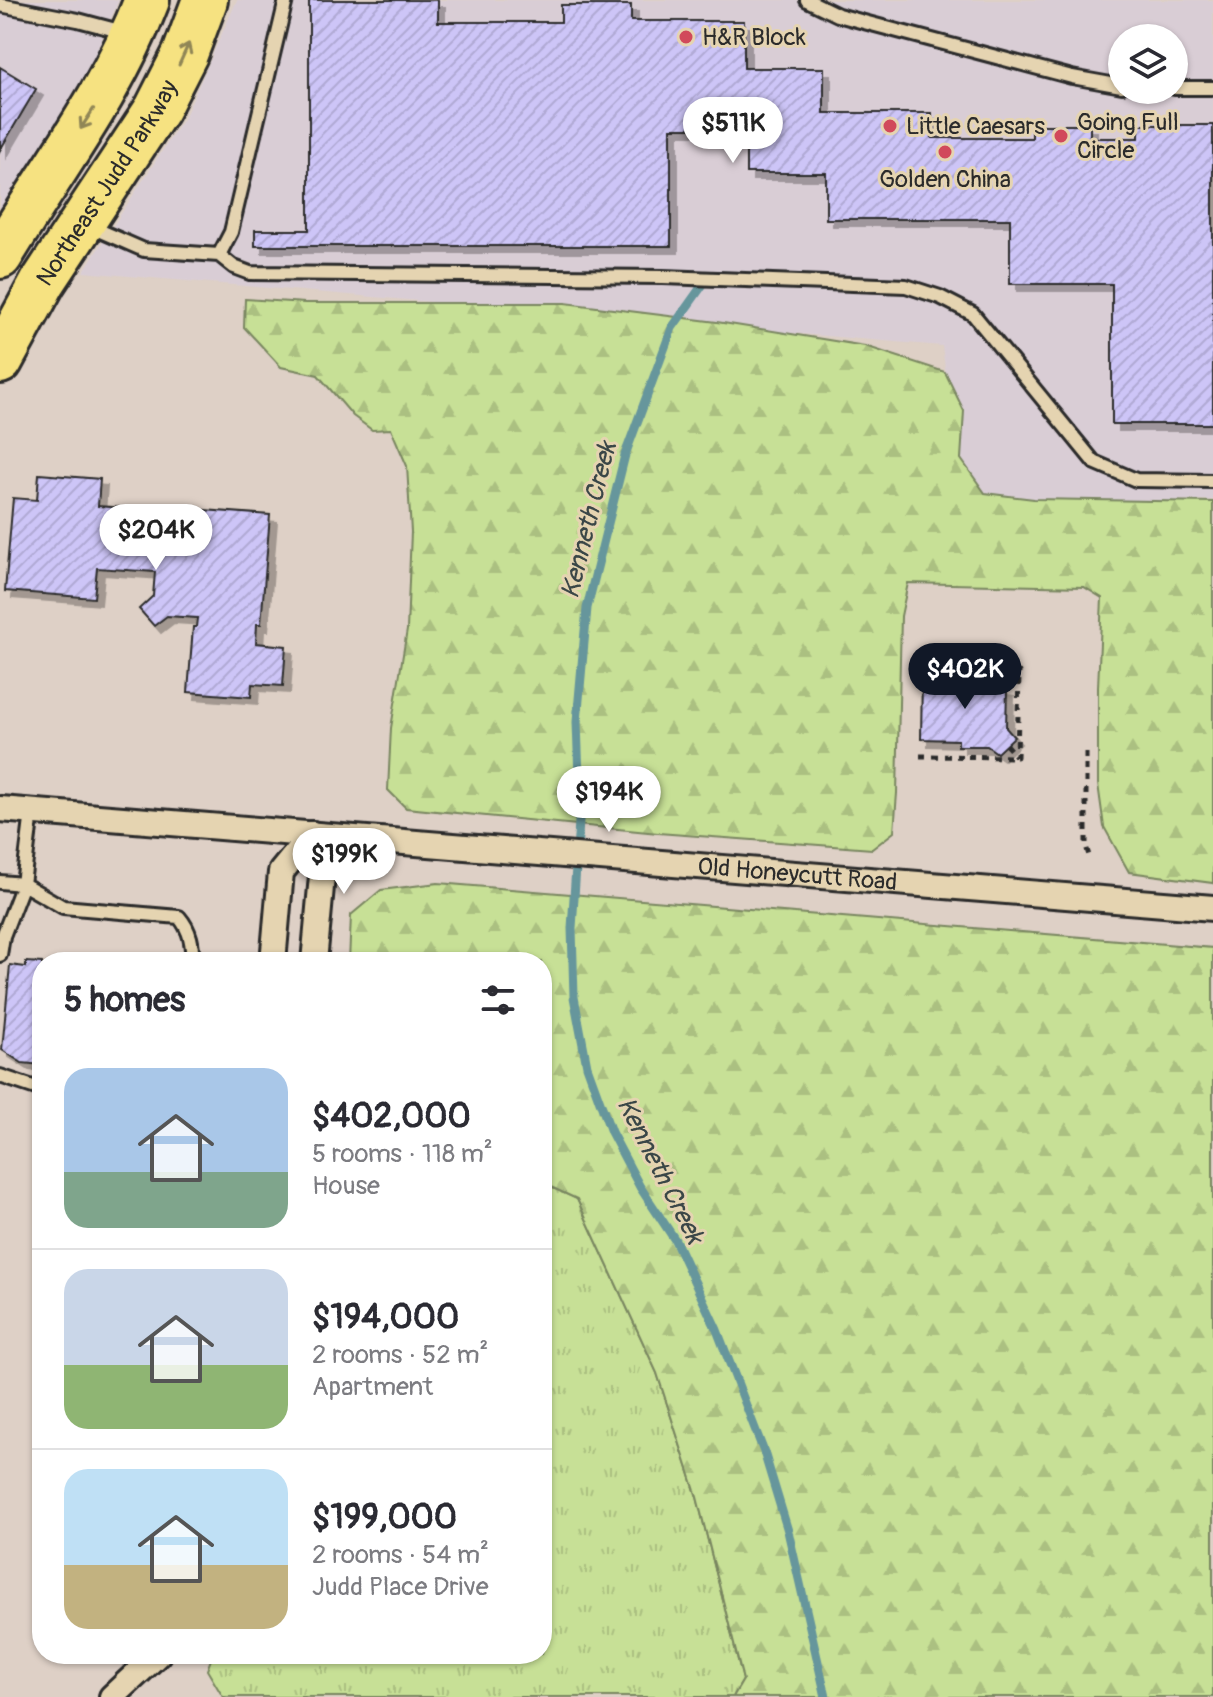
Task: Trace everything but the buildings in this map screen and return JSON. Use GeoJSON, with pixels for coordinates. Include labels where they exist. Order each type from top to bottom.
{"type":"FeatureCollection","features":[{"type":"Feature","properties":{"kind":"highway","name":"Northeast Judd Parkway"},"geometry":{"type":"LineString","coordinates":[[0,361],[43,282],[157,109],[185,54],[205,0]]}},
{"type":"Feature","properties":{"kind":"highway","name":"Northeast Judd Parkway"},"geometry":{"type":"LineString","coordinates":[[0,256],[109,85],[141,17]]}},
{"type":"Feature","properties":{"kind":"highway"},"geometry":{"type":"LineString","coordinates":[[124,159],[133,99],[148,69],[148,49],[141,17]]}},
{"type":"Feature","properties":{"kind":"street","name":"Old Honeycutt Road"},"geometry":{"type":"LineString","coordinates":[[0,809],[1213,908]]}},
{"type":"Feature","properties":{"kind":"street"},"geometry":{"type":"LineString","coordinates":[[274,952],[281,872],[312,834]]}},
{"type":"Feature","properties":{"kind":"street"},"geometry":{"type":"LineString","coordinates":[[312,834],[322,876],[315,952]]}},
{"type":"Feature","properties":{"kind":"street"},"geometry":{"type":"LineString","coordinates":[[112,1697],[147,1664]]}},
{"type":"Feature","properties":{"kind":"lane"},"geometry":{"type":"LineString","coordinates":[[219,255],[231,232],[286,0]]}},
{"type":"Feature","properties":{"kind":"lane"},"geometry":{"type":"LineString","coordinates":[[807,0],[838,15],[1072,77],[1108,83]]}},
{"type":"Feature","properties":{"kind":"lane"},"geometry":{"type":"LineString","coordinates":[[0,5],[78,20],[141,17]]}},
{"type":"Feature","properties":{"kind":"lane"},"geometry":{"type":"LineString","coordinates":[[1188,88],[1213,88]]}},
{"type":"Feature","properties":{"kind":"lane"},"geometry":{"type":"LineString","coordinates":[[82,223],[144,250],[219,255],[234,267],[250,273],[663,277],[906,286],[940,297],[973,314],[1094,462],[1136,480],[1213,481]]}},
{"type":"Feature","properties":{"kind":"lane"},"geometry":{"type":"LineString","coordinates":[[0,955],[3,936],[23,884],[32,812]]}},
{"type":"Feature","properties":{"kind":"lane"},"geometry":{"type":"LineString","coordinates":[[0,882],[23,884],[63,907],[179,917],[186,926],[192,952]]}},
{"type":"Feature","properties":{"kind":"lane"},"geometry":{"type":"LineString","coordinates":[[0,1076],[32,1087]]}},
{"type":"Feature","properties":{"kind":"path"},"geometry":{"type":"LineString","coordinates":[[939,671],[1019,672],[1017,757]]}},
{"type":"Feature","properties":{"kind":"path"},"geometry":{"type":"LineString","coordinates":[[1006,745],[1017,757]]}},
{"type":"Feature","properties":{"kind":"path"},"geometry":{"type":"LineString","coordinates":[[1086,753],[1086,846],[1090,859]]}},
{"type":"Feature","properties":{"kind":"path"},"geometry":{"type":"LineString","coordinates":[[920,756],[1017,757]]}},
{"type":"Feature","properties":{"kind":"shaded area"},"geometry":{"type":"Polygon","coordinates":[[[0,0],[119,0],[87,73],[0,211],[0,0]]]}},
{"type":"Feature","properties":{"kind":"shaded area"},"geometry":{"type":"Polygon","coordinates":[[[237,0],[1213,0],[1213,500],[965,506],[942,346],[83,272],[185,116],[237,0]]]}},
{"type":"Feature","properties":{"kind":"green space"},"geometry":{"type":"Polygon","coordinates":[[[245,299],[305,303],[565,303],[717,322],[865,346],[945,372],[964,411],[961,459],[985,493],[1034,499],[1213,502],[1213,883],[1129,872],[1104,827],[1098,784],[1102,598],[1084,587],[908,583],[901,616],[894,832],[872,849],[658,833],[406,808],[388,790],[391,728],[407,630],[411,532],[407,466],[391,429],[372,430],[353,416],[318,375],[281,367],[244,327],[245,299]]]}},
{"type":"Feature","properties":{"kind":"green space"},"geometry":{"type":"Polygon","coordinates":[[[438,883],[1213,948],[1213,1697],[733,1697],[743,1680],[697,1497],[657,1373],[577,1199],[552,1188],[552,952],[349,952],[351,915],[381,890],[438,883]]]}},
{"type":"Feature","properties":{"kind":"green space"},"geometry":{"type":"Polygon","coordinates":[[[552,1188],[577,1199],[657,1373],[697,1497],[743,1680],[733,1697],[223,1697],[207,1670],[209,1664],[552,1664],[552,1188]]]}},
{"type":"Feature","properties":{"kind":"waterway","name":"Kenneth Creek"},"geometry":{"type":"LineString","coordinates":[[704,283],[672,328],[625,455],[587,608],[577,722],[580,806],[572,928],[574,997],[587,1066],[611,1132],[640,1187],[675,1240],[717,1330],[764,1452],[788,1531],[826,1697]]}},
{"type":"Feature","properties":{"kind":"place","name":"H&R Block"},"geometry":{"type":"Point","coordinates":[686,37]}},
{"type":"Feature","properties":{"kind":"place","name":"Little Caesars"},"geometry":{"type":"Point","coordinates":[890,126]}},
{"type":"Feature","properties":{"kind":"place","name":"Going Full Circle"},"geometry":{"type":"Point","coordinates":[1061,136]}},
{"type":"Feature","properties":{"kind":"place","name":"Golden China"},"geometry":{"type":"Point","coordinates":[945,152]}}]}
